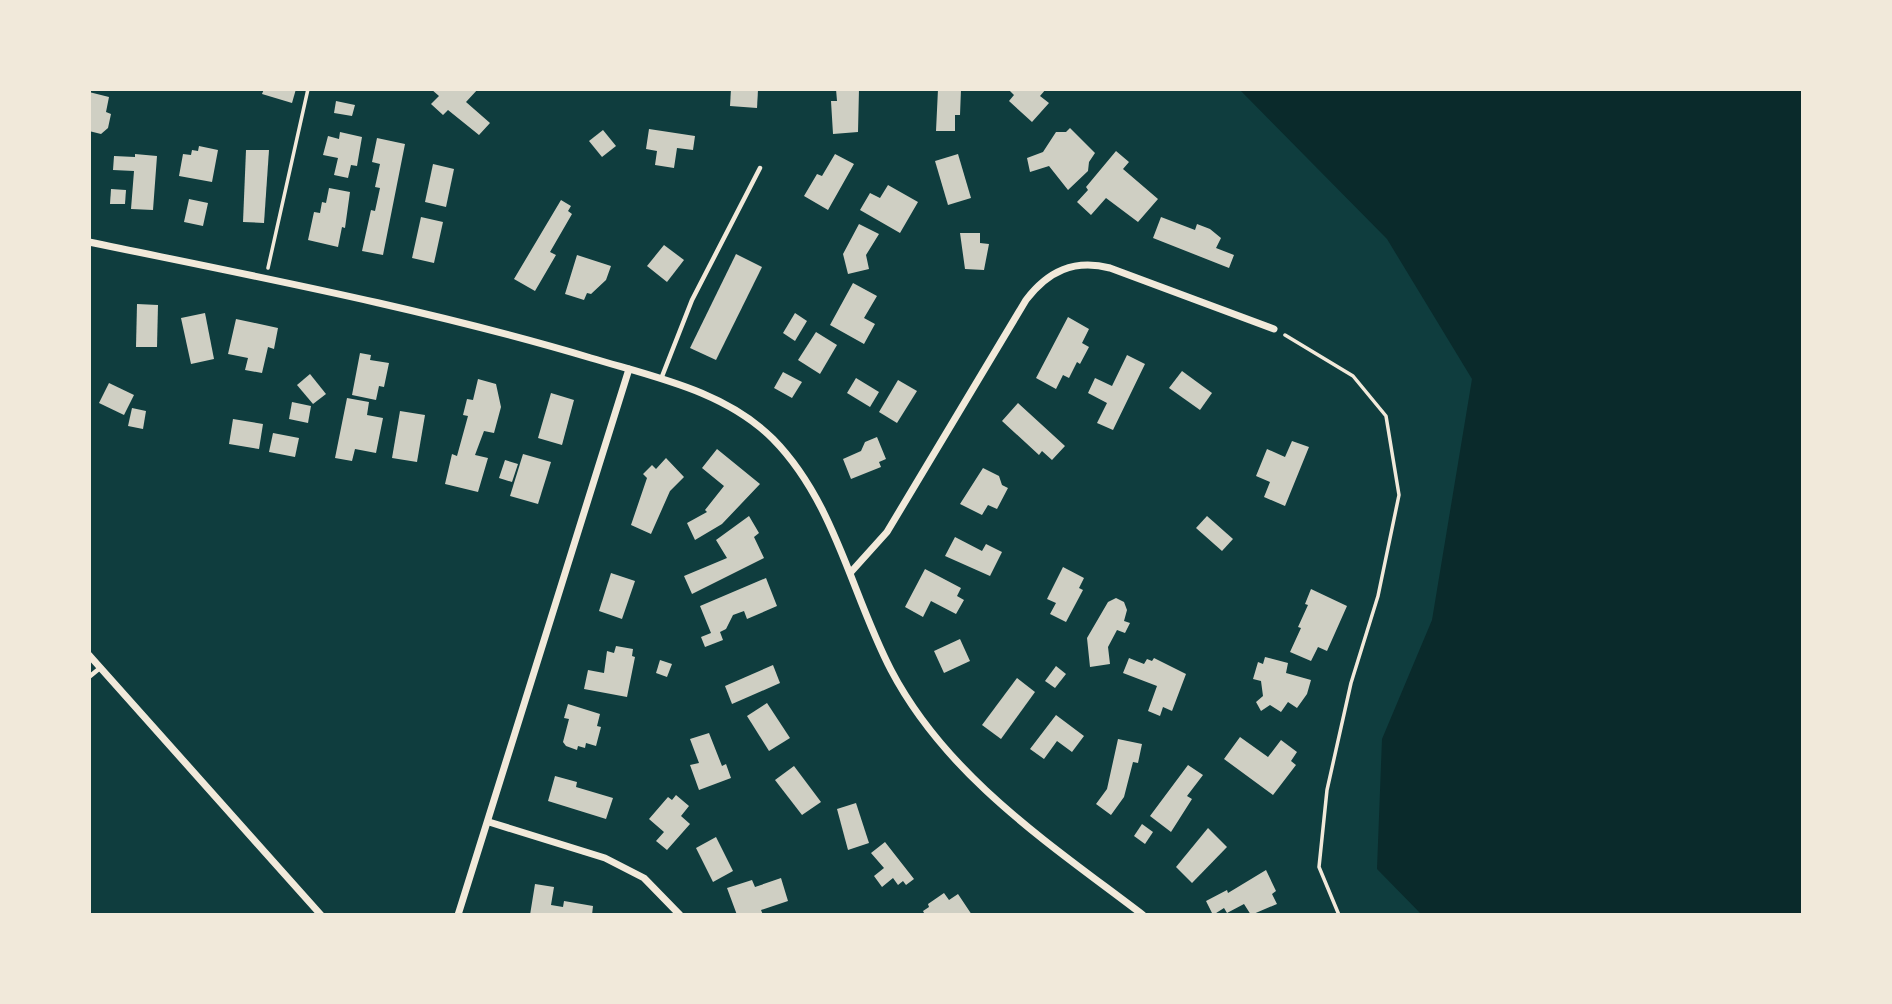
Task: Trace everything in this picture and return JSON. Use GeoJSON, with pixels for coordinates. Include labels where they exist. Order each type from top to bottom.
{"type":"FeatureCollection","features":[{"type":"Feature","properties":{"kind":"street"},"geometry":{"type":"LineString","coordinates":[[89,242],[485,326],[661,379],[741,412],[771,437],[813,492],[851,572],[892,671],[909,699],[964,770],[1009,812],[1143,915]]}},
{"type":"Feature","properties":{"kind":"street"},"geometry":{"type":"LineString","coordinates":[[851,572],[887,532],[1026,300],[1041,283],[1057,271],[1083,264],[1110,268],[1274,329]]}},
{"type":"Feature","properties":{"kind":"street"},"geometry":{"type":"LineString","coordinates":[[458,915],[629,369]]}},
{"type":"Feature","properties":{"kind":"street"},"geometry":{"type":"LineString","coordinates":[[89,655],[321,915]]}},
{"type":"Feature","properties":{"kind":"street"},"geometry":{"type":"LineString","coordinates":[[489,822],[605,858],[644,878],[680,915]]}},
{"type":"Feature","properties":{"kind":"lane"},"geometry":{"type":"LineString","coordinates":[[661,379],[696,290],[760,168]]}},
{"type":"Feature","properties":{"kind":"lane"},"geometry":{"type":"LineString","coordinates":[[89,677],[100,667]]}},
{"type":"Feature","properties":{"kind":"path"},"geometry":{"type":"LineString","coordinates":[[266,278],[308,89]]}},
{"type":"Feature","properties":{"kind":"path"},"geometry":{"type":"LineString","coordinates":[[1274,329],[1353,376],[1386,416],[1399,495],[1378,596],[1351,683],[1327,790],[1319,867],[1339,915]]}},
{"type":"Feature","properties":{"kind":"water"},"geometry":{"type":"Polygon","coordinates":[[[1239,89],[1803,89],[1803,915],[1422,915],[1377,869],[1382,739],[1432,620],[1472,379],[1387,239],[1239,89]]]}},
{"type":"Feature","properties":{"kind":"building"},"geometry":{"type":"Polygon","coordinates":[[[264,89],[296,89],[292,103],[262,94],[264,89]]]}},
{"type":"Feature","properties":{"kind":"building"},"geometry":{"type":"Polygon","coordinates":[[[431,89],[478,89],[466,102],[490,123],[479,135],[448,110],[443,115],[431,104],[439,96],[431,89]]]}},
{"type":"Feature","properties":{"kind":"building"},"geometry":{"type":"Polygon","coordinates":[[[731,89],[758,90],[757,108],[730,106],[731,89]]]}},
{"type":"Feature","properties":{"kind":"building"},"geometry":{"type":"Polygon","coordinates":[[[836,89],[859,89],[858,132],[833,134],[831,101],[837,101],[836,89]]]}},
{"type":"Feature","properties":{"kind":"building"},"geometry":{"type":"Polygon","coordinates":[[[938,89],[961,89],[960,115],[955,115],[955,131],[936,131],[938,89]]]}},
{"type":"Feature","properties":{"kind":"building"},"geometry":{"type":"Polygon","coordinates":[[[1008,89],[1046,89],[1040,96],[1049,103],[1032,122],[1009,101],[1014,95],[1008,89]]]}},
{"type":"Feature","properties":{"kind":"building"},"geometry":{"type":"Polygon","coordinates":[[[89,92],[109,97],[106,112],[111,114],[108,128],[101,134],[89,131],[89,92]]]}},
{"type":"Feature","properties":{"kind":"building"},"geometry":{"type":"Polygon","coordinates":[[[336,101],[355,105],[352,116],[334,113],[336,101]]]}},
{"type":"Feature","properties":{"kind":"building"},"geometry":{"type":"Polygon","coordinates":[[[1070,128],[1095,153],[1089,162],[1088,171],[1068,190],[1049,166],[1030,172],[1027,158],[1043,152],[1056,132],[1066,132],[1070,128]]]}},
{"type":"Feature","properties":{"kind":"building"},"geometry":{"type":"Polygon","coordinates":[[[649,129],[695,136],[693,150],[677,148],[674,168],[655,165],[657,151],[646,149],[649,129]]]}},
{"type":"Feature","properties":{"kind":"building"},"geometry":{"type":"Polygon","coordinates":[[[603,130],[616,146],[602,157],[589,141],[603,130]]]}},
{"type":"Feature","properties":{"kind":"building"},"geometry":{"type":"Polygon","coordinates":[[[340,132],[362,137],[357,166],[351,165],[348,178],[334,175],[338,158],[323,155],[328,136],[339,139],[340,132]]]}},
{"type":"Feature","properties":{"kind":"building"},"geometry":{"type":"Polygon","coordinates":[[[377,138],[405,144],[383,255],[362,251],[371,210],[375,211],[380,188],[375,187],[380,164],[372,162],[377,138]]]}},
{"type":"Feature","properties":{"kind":"building"},"geometry":{"type":"Polygon","coordinates":[[[199,146],[218,150],[212,182],[179,176],[183,154],[191,155],[192,150],[198,151],[199,146]]]}},
{"type":"Feature","properties":{"kind":"building"},"geometry":{"type":"Polygon","coordinates":[[[246,150],[269,150],[264,223],[243,222],[246,150]]]}},
{"type":"Feature","properties":{"kind":"building"},"geometry":{"type":"Polygon","coordinates":[[[1116,151],[1129,162],[1123,169],[1158,199],[1138,222],[1106,198],[1091,215],[1077,202],[1116,151]]]}},
{"type":"Feature","properties":{"kind":"building"},"geometry":{"type":"Polygon","coordinates":[[[135,154],[157,156],[153,210],[131,209],[134,171],[113,170],[114,156],[135,157],[135,154]]]}},
{"type":"Feature","properties":{"kind":"building"},"geometry":{"type":"Polygon","coordinates":[[[835,154],[854,164],[828,210],[804,196],[817,174],[822,176],[835,154]]]}},
{"type":"Feature","properties":{"kind":"building"},"geometry":{"type":"Polygon","coordinates":[[[958,154],[971,198],[948,205],[935,161],[958,154]]]}},
{"type":"Feature","properties":{"kind":"building"},"geometry":{"type":"Polygon","coordinates":[[[433,164],[454,169],[446,207],[425,202],[433,164]]]}},
{"type":"Feature","properties":{"kind":"building"},"geometry":{"type":"Polygon","coordinates":[[[888,185],[918,202],[900,233],[860,210],[870,193],[880,198],[888,185]]]}},
{"type":"Feature","properties":{"kind":"building"},"geometry":{"type":"Polygon","coordinates":[[[329,188],[350,192],[345,228],[342,227],[338,247],[308,240],[314,212],[320,213],[322,202],[326,203],[329,188]]]}},
{"type":"Feature","properties":{"kind":"building"},"geometry":{"type":"Polygon","coordinates":[[[111,189],[126,190],[125,204],[110,204],[111,189]]]}},
{"type":"Feature","properties":{"kind":"building"},"geometry":{"type":"Polygon","coordinates":[[[189,199],[208,203],[203,226],[184,222],[189,199]]]}},
{"type":"Feature","properties":{"kind":"building"},"geometry":{"type":"Polygon","coordinates":[[[561,200],[571,206],[568,211],[572,214],[550,252],[556,255],[535,291],[514,279],[561,200]]]}},
{"type":"Feature","properties":{"kind":"building"},"geometry":{"type":"Polygon","coordinates":[[[421,217],[443,222],[434,263],[412,258],[421,217]]]}},
{"type":"Feature","properties":{"kind":"building"},"geometry":{"type":"Polygon","coordinates":[[[1161,217],[1195,230],[1197,224],[1210,229],[1221,238],[1216,248],[1234,255],[1229,268],[1153,238],[1161,217]]]}},
{"type":"Feature","properties":{"kind":"building"},"geometry":{"type":"Polygon","coordinates":[[[859,224],[879,234],[866,255],[869,269],[848,274],[843,254],[859,224]]]}},
{"type":"Feature","properties":{"kind":"building"},"geometry":{"type":"Polygon","coordinates":[[[960,233],[980,233],[980,243],[989,244],[984,270],[965,269],[960,233]]]}},
{"type":"Feature","properties":{"kind":"building"},"geometry":{"type":"Polygon","coordinates":[[[664,245],[684,260],[667,282],[647,266],[664,245]]]}},
{"type":"Feature","properties":{"kind":"building"},"geometry":{"type":"Polygon","coordinates":[[[736,254],[762,267],[716,360],[690,348],[736,254]]]}},
{"type":"Feature","properties":{"kind":"building"},"geometry":{"type":"Polygon","coordinates":[[[577,255],[611,266],[606,280],[591,294],[587,293],[584,300],[565,294],[577,255]]]}},
{"type":"Feature","properties":{"kind":"building"},"geometry":{"type":"Polygon","coordinates":[[[853,283],[877,296],[864,318],[875,324],[864,344],[830,325],[853,283]]]}},
{"type":"Feature","properties":{"kind":"building"},"geometry":{"type":"Polygon","coordinates":[[[137,304],[158,305],[157,347],[136,347],[137,304]]]}},
{"type":"Feature","properties":{"kind":"building"},"geometry":{"type":"Polygon","coordinates":[[[205,313],[214,359],[191,364],[181,318],[205,313]]]}},
{"type":"Feature","properties":{"kind":"building"},"geometry":{"type":"Polygon","coordinates":[[[795,313],[807,321],[795,341],[783,333],[795,313]]]}},
{"type":"Feature","properties":{"kind":"building"},"geometry":{"type":"Polygon","coordinates":[[[1068,317],[1089,329],[1082,343],[1089,347],[1069,378],[1063,375],[1056,389],[1036,378],[1068,317]]]}},
{"type":"Feature","properties":{"kind":"building"},"geometry":{"type":"Polygon","coordinates":[[[236,319],[278,328],[274,349],[268,347],[262,373],[245,370],[248,358],[228,354],[236,319]]]}},
{"type":"Feature","properties":{"kind":"building"},"geometry":{"type":"Polygon","coordinates":[[[816,332],[837,345],[820,374],[798,360],[816,332]]]}},
{"type":"Feature","properties":{"kind":"building"},"geometry":{"type":"Polygon","coordinates":[[[360,353],[371,355],[370,360],[389,363],[384,387],[379,386],[376,400],[352,395],[360,353]]]}},
{"type":"Feature","properties":{"kind":"building"},"geometry":{"type":"Polygon","coordinates":[[[1127,355],[1145,364],[1113,430],[1097,423],[1107,403],[1088,393],[1095,378],[1112,386],[1127,355]]]}},
{"type":"Feature","properties":{"kind":"building"},"geometry":{"type":"Polygon","coordinates":[[[1182,371],[1212,393],[1200,410],[1169,388],[1182,371]]]}},
{"type":"Feature","properties":{"kind":"building"},"geometry":{"type":"Polygon","coordinates":[[[783,372],[802,382],[792,398],[774,388],[783,372]]]}},
{"type":"Feature","properties":{"kind":"building"},"geometry":{"type":"Polygon","coordinates":[[[310,374],[326,394],[313,404],[297,385],[310,374]]]}},
{"type":"Feature","properties":{"kind":"building"},"geometry":{"type":"Polygon","coordinates":[[[856,378],[879,392],[870,407],[847,393],[856,378]]]}},
{"type":"Feature","properties":{"kind":"building"},"geometry":{"type":"Polygon","coordinates":[[[478,379],[496,384],[501,407],[494,433],[484,431],[475,455],[488,458],[478,492],[445,484],[452,454],[457,456],[468,416],[463,415],[467,399],[473,400],[478,379]]]}},
{"type":"Feature","properties":{"kind":"building"},"geometry":{"type":"Polygon","coordinates":[[[898,380],[917,391],[897,423],[879,412],[898,380]]]}},
{"type":"Feature","properties":{"kind":"building"},"geometry":{"type":"Polygon","coordinates":[[[109,383],[134,395],[124,415],[99,403],[109,383]]]}},
{"type":"Feature","properties":{"kind":"building"},"geometry":{"type":"Polygon","coordinates":[[[551,393],[574,400],[562,445],[538,438],[551,393]]]}},
{"type":"Feature","properties":{"kind":"building"},"geometry":{"type":"Polygon","coordinates":[[[347,398],[369,402],[367,415],[383,418],[376,453],[355,449],[352,461],[335,458],[347,398]]]}},
{"type":"Feature","properties":{"kind":"building"},"geometry":{"type":"Polygon","coordinates":[[[292,402],[311,406],[308,423],[289,419],[292,402]]]}},
{"type":"Feature","properties":{"kind":"building"},"geometry":{"type":"Polygon","coordinates":[[[1018,403],[1065,446],[1052,460],[1042,451],[1039,455],[1002,421],[1018,403]]]}},
{"type":"Feature","properties":{"kind":"building"},"geometry":{"type":"Polygon","coordinates":[[[132,408],[146,411],[143,429],[128,426],[132,408]]]}},
{"type":"Feature","properties":{"kind":"building"},"geometry":{"type":"Polygon","coordinates":[[[400,411],[425,415],[417,462],[392,458],[400,411]]]}},
{"type":"Feature","properties":{"kind":"building"},"geometry":{"type":"Polygon","coordinates":[[[233,419],[263,424],[259,449],[229,444],[233,419]]]}},
{"type":"Feature","properties":{"kind":"building"},"geometry":{"type":"Polygon","coordinates":[[[273,433],[299,438],[295,457],[269,452],[273,433]]]}},
{"type":"Feature","properties":{"kind":"building"},"geometry":{"type":"Polygon","coordinates":[[[877,437],[886,459],[879,462],[881,467],[851,479],[843,459],[861,451],[865,442],[877,437]]]}},
{"type":"Feature","properties":{"kind":"building"},"geometry":{"type":"Polygon","coordinates":[[[1292,441],[1309,447],[1285,506],[1264,497],[1270,482],[1256,476],[1267,449],[1285,457],[1292,441]]]}},
{"type":"Feature","properties":{"kind":"building"},"geometry":{"type":"Polygon","coordinates":[[[717,449],[760,484],[722,524],[695,540],[687,523],[707,512],[705,510],[724,486],[702,468],[717,449]]]}},
{"type":"Feature","properties":{"kind":"building"},"geometry":{"type":"Polygon","coordinates":[[[523,454],[551,462],[538,504],[510,496],[523,454]]]}},
{"type":"Feature","properties":{"kind":"building"},"geometry":{"type":"Polygon","coordinates":[[[666,458],[684,477],[670,491],[651,534],[631,525],[647,478],[643,474],[652,465],[656,469],[666,458]]]}},
{"type":"Feature","properties":{"kind":"building"},"geometry":{"type":"Polygon","coordinates":[[[505,460],[518,464],[512,482],[499,478],[505,460]]]}},
{"type":"Feature","properties":{"kind":"building"},"geometry":{"type":"Polygon","coordinates":[[[983,468],[999,476],[1002,485],[1008,488],[997,509],[988,505],[982,515],[960,504],[983,468]]]}},
{"type":"Feature","properties":{"kind":"building"},"geometry":{"type":"Polygon","coordinates":[[[749,516],[759,533],[754,537],[764,558],[692,594],[684,576],[727,558],[716,540],[749,516]]]}},
{"type":"Feature","properties":{"kind":"building"},"geometry":{"type":"Polygon","coordinates":[[[1207,516],[1233,539],[1222,551],[1196,528],[1207,516]]]}},
{"type":"Feature","properties":{"kind":"building"},"geometry":{"type":"Polygon","coordinates":[[[955,537],[982,551],[986,544],[1002,552],[990,576],[945,556],[955,537]]]}},
{"type":"Feature","properties":{"kind":"building"},"geometry":{"type":"Polygon","coordinates":[[[1063,567],[1084,578],[1079,588],[1083,590],[1066,622],[1050,614],[1056,603],[1047,599],[1063,567]]]}},
{"type":"Feature","properties":{"kind":"building"},"geometry":{"type":"Polygon","coordinates":[[[925,569],[961,588],[957,596],[964,600],[956,614],[931,601],[923,617],[905,607],[925,569]]]}},
{"type":"Feature","properties":{"kind":"building"},"geometry":{"type":"Polygon","coordinates":[[[611,573],[635,581],[622,619],[599,611],[611,573]]]}},
{"type":"Feature","properties":{"kind":"building"},"geometry":{"type":"Polygon","coordinates":[[[766,578],[777,606],[747,619],[744,611],[733,615],[726,629],[720,632],[723,640],[705,647],[701,637],[711,633],[700,606],[766,578]]]}},
{"type":"Feature","properties":{"kind":"building"},"geometry":{"type":"Polygon","coordinates":[[[1311,589],[1347,606],[1327,651],[1318,647],[1311,661],[1290,652],[1301,628],[1298,627],[1308,605],[1305,604],[1311,589]]]}},
{"type":"Feature","properties":{"kind":"building"},"geometry":{"type":"Polygon","coordinates":[[[1116,598],[1124,602],[1127,610],[1124,621],[1130,623],[1125,633],[1117,630],[1108,647],[1110,664],[1090,667],[1087,638],[1108,602],[1116,598]]]}},
{"type":"Feature","properties":{"kind":"building"},"geometry":{"type":"Polygon","coordinates":[[[960,639],[970,661],[944,673],[934,651],[960,639]]]}},
{"type":"Feature","properties":{"kind":"building"},"geometry":{"type":"Polygon","coordinates":[[[616,646],[633,649],[632,656],[635,657],[627,697],[584,689],[588,670],[604,673],[607,651],[614,653],[616,646]]]}},
{"type":"Feature","properties":{"kind":"building"},"geometry":{"type":"Polygon","coordinates":[[[1265,657],[1288,663],[1286,673],[1311,680],[1307,694],[1297,708],[1288,702],[1281,712],[1270,705],[1261,711],[1256,702],[1263,696],[1261,681],[1253,679],[1258,662],[1263,664],[1265,657]]]}},
{"type":"Feature","properties":{"kind":"building"},"geometry":{"type":"Polygon","coordinates":[[[1129,658],[1144,664],[1147,659],[1152,661],[1154,658],[1186,674],[1172,711],[1163,707],[1160,716],[1148,711],[1157,686],[1123,673],[1129,658]]]}},
{"type":"Feature","properties":{"kind":"building"},"geometry":{"type":"Polygon","coordinates":[[[660,660],[672,664],[667,677],[656,673],[660,660]]]}},
{"type":"Feature","properties":{"kind":"building"},"geometry":{"type":"Polygon","coordinates":[[[773,665],[780,683],[732,704],[725,686],[773,665]]]}},
{"type":"Feature","properties":{"kind":"building"},"geometry":{"type":"Polygon","coordinates":[[[1056,666],[1066,674],[1055,688],[1045,681],[1056,666]]]}},
{"type":"Feature","properties":{"kind":"building"},"geometry":{"type":"Polygon","coordinates":[[[1017,678],[1035,692],[1001,739],[982,725],[1017,678]]]}},
{"type":"Feature","properties":{"kind":"building"},"geometry":{"type":"Polygon","coordinates":[[[767,703],[790,738],[769,751],[747,716],[767,703]]]}},
{"type":"Feature","properties":{"kind":"building"},"geometry":{"type":"Polygon","coordinates":[[[568,704],[600,714],[597,726],[601,727],[596,746],[586,743],[585,748],[578,746],[577,750],[563,742],[569,719],[564,718],[568,704]]]}},
{"type":"Feature","properties":{"kind":"building"},"geometry":{"type":"Polygon","coordinates":[[[1056,715],[1084,736],[1072,752],[1057,741],[1044,759],[1030,749],[1056,715]]]}},
{"type":"Feature","properties":{"kind":"building"},"geometry":{"type":"Polygon","coordinates":[[[709,733],[722,766],[726,764],[731,778],[699,790],[690,765],[699,763],[690,739],[709,733]]]}},
{"type":"Feature","properties":{"kind":"building"},"geometry":{"type":"Polygon","coordinates":[[[1240,737],[1268,757],[1281,740],[1297,752],[1291,761],[1296,765],[1273,795],[1224,759],[1240,737]]]}},
{"type":"Feature","properties":{"kind":"building"},"geometry":{"type":"Polygon","coordinates":[[[1118,739],[1142,744],[1138,763],[1133,762],[1124,797],[1111,815],[1096,804],[1107,789],[1118,739]]]}},
{"type":"Feature","properties":{"kind":"building"},"geometry":{"type":"Polygon","coordinates":[[[1188,765],[1203,775],[1187,796],[1192,799],[1171,832],[1150,816],[1188,765]]]}},
{"type":"Feature","properties":{"kind":"building"},"geometry":{"type":"Polygon","coordinates":[[[794,766],[821,802],[802,815],[775,780],[794,766]]]}},
{"type":"Feature","properties":{"kind":"building"},"geometry":{"type":"Polygon","coordinates":[[[555,776],[577,782],[576,787],[613,798],[606,819],[548,801],[555,776]]]}},
{"type":"Feature","properties":{"kind":"building"},"geometry":{"type":"Polygon","coordinates":[[[676,795],[689,806],[681,816],[690,824],[667,850],[656,841],[664,832],[649,819],[668,797],[672,800],[676,795]]]}},
{"type":"Feature","properties":{"kind":"building"},"geometry":{"type":"Polygon","coordinates":[[[856,803],[869,843],[848,850],[837,809],[856,803]]]}},
{"type":"Feature","properties":{"kind":"building"},"geometry":{"type":"Polygon","coordinates":[[[1142,824],[1153,832],[1145,844],[1134,836],[1142,824]]]}},
{"type":"Feature","properties":{"kind":"building"},"geometry":{"type":"Polygon","coordinates":[[[1208,828],[1227,847],[1192,883],[1176,867],[1208,828]]]}},
{"type":"Feature","properties":{"kind":"building"},"geometry":{"type":"Polygon","coordinates":[[[716,837],[733,871],[713,882],[696,848],[716,837]]]}},
{"type":"Feature","properties":{"kind":"building"},"geometry":{"type":"Polygon","coordinates":[[[885,842],[914,879],[906,885],[903,881],[898,885],[893,878],[882,887],[874,876],[884,868],[871,853],[885,842]]]}},
{"type":"Feature","properties":{"kind":"building"},"geometry":{"type":"Polygon","coordinates":[[[1266,870],[1276,891],[1272,894],[1277,904],[1251,915],[1244,904],[1227,913],[1224,908],[1213,915],[1206,901],[1227,890],[1228,893],[1266,870]]]}},
{"type":"Feature","properties":{"kind":"building"},"geometry":{"type":"Polygon","coordinates":[[[781,878],[788,901],[761,910],[763,915],[737,915],[727,888],[752,880],[755,887],[781,878]]]}},
{"type":"Feature","properties":{"kind":"building"},"geometry":{"type":"Polygon","coordinates":[[[535,884],[554,887],[551,905],[563,907],[564,901],[593,906],[592,915],[530,915],[535,884]]]}},
{"type":"Feature","properties":{"kind":"building"},"geometry":{"type":"Polygon","coordinates":[[[944,893],[949,900],[958,894],[972,915],[925,915],[923,911],[929,907],[928,904],[944,893]]]}}]}
